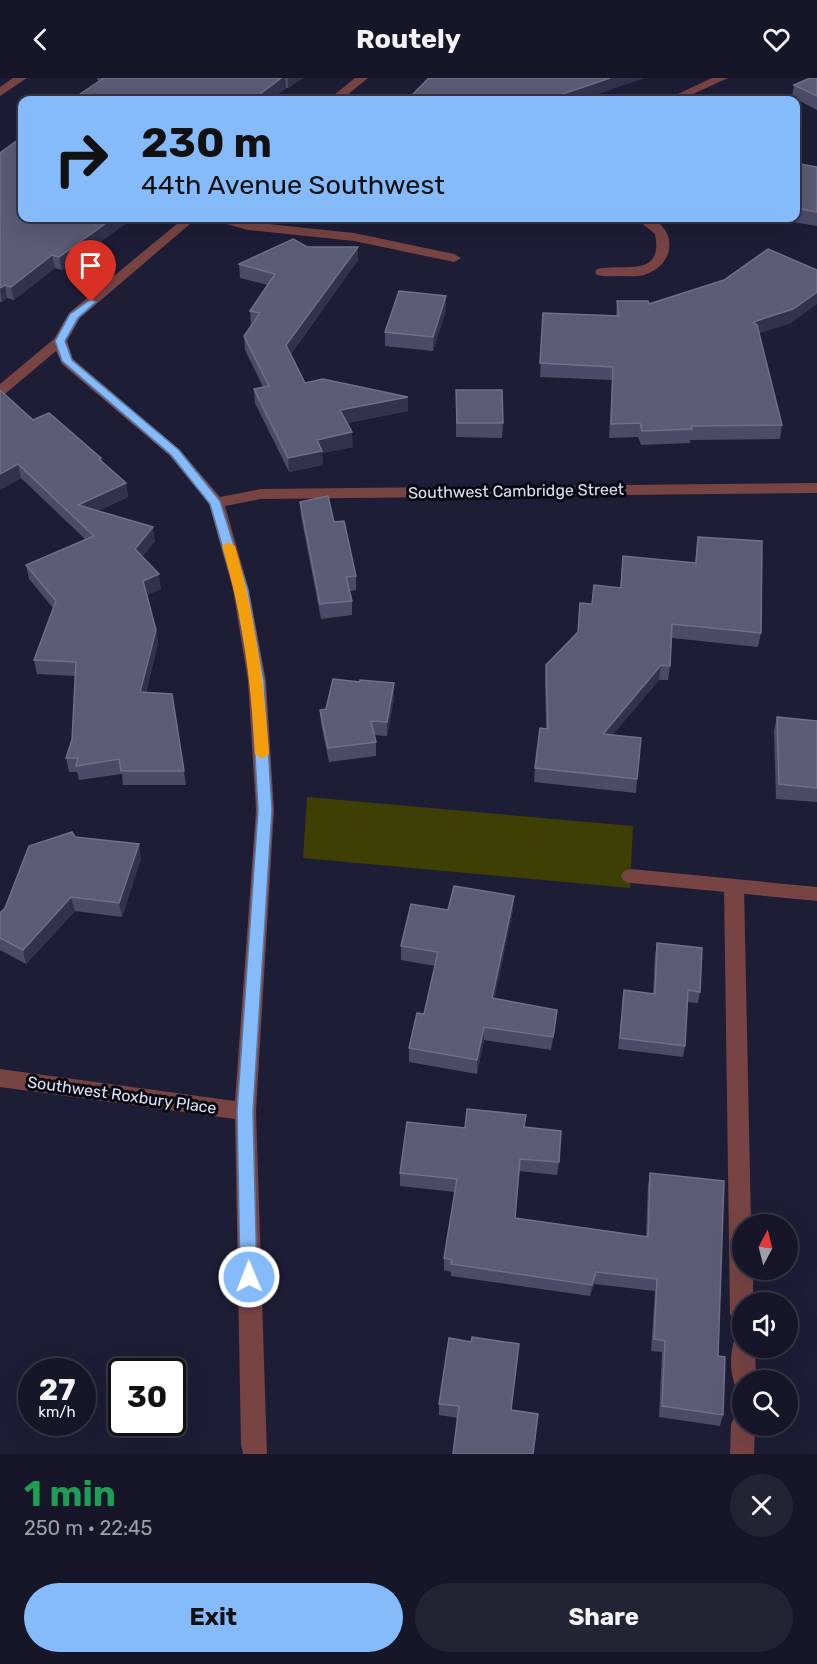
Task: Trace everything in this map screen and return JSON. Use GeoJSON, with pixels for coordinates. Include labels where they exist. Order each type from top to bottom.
{"type":"FeatureCollection","features":[{"type":"Feature","properties":{"kind":"street"},"geometry":{"type":"LineString","coordinates":[[0,92],[21,78]]}},
{"type":"Feature","properties":{"kind":"street"},"geometry":{"type":"LineString","coordinates":[[339,96],[362,78]]}},
{"type":"Feature","properties":{"kind":"street"},"geometry":{"type":"LineString","coordinates":[[681,96],[722,78]]}},
{"type":"Feature","properties":{"kind":"street"},"geometry":{"type":"LineString","coordinates":[[0,391],[60,341],[74,316],[186,222]]}},
{"type":"Feature","properties":{"kind":"street"},"geometry":{"type":"LineString","coordinates":[[234,222],[248,226],[354,237],[454,258]]}},
{"type":"Feature","properties":{"kind":"street"},"geometry":{"type":"LineString","coordinates":[[602,273],[640,272],[658,262],[664,246],[661,232],[647,222]]}},
{"type":"Feature","properties":{"kind":"street"},"geometry":{"type":"LineString","coordinates":[[60,341],[67,361],[175,453],[216,503],[241,590],[257,681],[265,810],[245,1111],[255,1454]]}},
{"type":"Feature","properties":{"kind":"street","name":"Southwest Cambridge Street"},"geometry":{"type":"LineString","coordinates":[[216,503],[261,494],[817,488]]}},
{"type":"Feature","properties":{"kind":"street"},"geometry":{"type":"LineString","coordinates":[[631,876],[817,894]]}},
{"type":"Feature","properties":{"kind":"street"},"geometry":{"type":"LineString","coordinates":[[734,886],[742,1292]]}},
{"type":"Feature","properties":{"kind":"street","name":"Southwest Roxbury Place"},"geometry":{"type":"LineString","coordinates":[[0,1078],[245,1111]]}},
{"type":"Feature","properties":{"kind":"street"},"geometry":{"type":"LineString","coordinates":[[742,1454],[743,1436]]}},
{"type":"Feature","properties":{"kind":"shaded area"},"geometry":{"type":"Polygon","coordinates":[[[307,797],[633,826],[630,888],[303,858],[307,797]]]}},
{"type":"Feature","properties":{"kind":"building"},"geometry":{"type":"Polygon","coordinates":[[[104,78],[281,78],[257,96],[77,96],[104,78]]]}},
{"type":"Feature","properties":{"kind":"building"},"geometry":{"type":"Polygon","coordinates":[[[429,78],[610,78],[557,96],[411,96],[429,78]]]}},
{"type":"Feature","properties":{"kind":"building"},"geometry":{"type":"Polygon","coordinates":[[[810,78],[817,78],[817,96],[794,85],[810,78]]]}},
{"type":"Feature","properties":{"kind":"building"},"geometry":{"type":"Polygon","coordinates":[[[18,140],[18,222],[107,222],[59,257],[52,255],[11,287],[5,285],[0,288],[0,153],[18,140]]]}},
{"type":"Feature","properties":{"kind":"building"},"geometry":{"type":"Polygon","coordinates":[[[800,164],[817,167],[817,212],[800,209],[800,164]]]}},
{"type":"Feature","properties":{"kind":"building"},"geometry":{"type":"Polygon","coordinates":[[[293,239],[307,247],[358,247],[286,345],[305,383],[323,379],[408,397],[340,410],[352,432],[317,440],[322,451],[288,458],[254,389],[269,386],[244,336],[260,313],[250,311],[275,274],[239,264],[293,239]]]}},
{"type":"Feature","properties":{"kind":"building"},"geometry":{"type":"Polygon","coordinates":[[[768,249],[817,270],[817,292],[793,309],[753,322],[757,325],[782,425],[691,426],[692,429],[642,431],[640,423],[611,424],[613,367],[540,363],[543,313],[619,316],[617,301],[648,301],[649,304],[724,280],[768,249]]]}},
{"type":"Feature","properties":{"kind":"building"},"geometry":{"type":"Polygon","coordinates":[[[399,291],[446,296],[433,337],[385,332],[399,291]]]}},
{"type":"Feature","properties":{"kind":"building"},"geometry":{"type":"Polygon","coordinates":[[[0,390],[33,420],[49,413],[126,483],[78,505],[153,527],[135,549],[159,574],[143,581],[156,630],[140,692],[172,694],[184,771],[121,771],[119,759],[76,766],[78,758],[66,758],[72,740],[76,662],[34,660],[56,601],[26,565],[94,536],[18,464],[0,474],[0,390]]]}},
{"type":"Feature","properties":{"kind":"building"},"geometry":{"type":"Polygon","coordinates":[[[456,390],[502,390],[503,423],[457,423],[456,390]]]}},
{"type":"Feature","properties":{"kind":"building"},"geometry":{"type":"Polygon","coordinates":[[[328,496],[334,522],[344,521],[356,576],[346,577],[352,601],[320,604],[300,502],[328,496]]]}},
{"type":"Feature","properties":{"kind":"building"},"geometry":{"type":"Polygon","coordinates":[[[698,537],[762,541],[761,633],[672,624],[670,666],[661,665],[603,734],[641,738],[637,779],[535,768],[540,728],[548,729],[546,665],[578,632],[580,603],[592,604],[594,585],[621,588],[623,556],[696,563],[698,537]]]}},
{"type":"Feature","properties":{"kind":"building"},"geometry":{"type":"Polygon","coordinates":[[[333,679],[394,683],[387,722],[371,721],[376,742],[328,748],[320,710],[326,709],[333,679]]]}},
{"type":"Feature","properties":{"kind":"building"},"geometry":{"type":"Polygon","coordinates":[[[777,717],[817,721],[817,788],[779,784],[777,717]]]}},
{"type":"Feature","properties":{"kind":"building"},"geometry":{"type":"Polygon","coordinates":[[[72,832],[75,837],[139,844],[119,903],[71,897],[23,950],[0,938],[0,913],[5,908],[29,846],[72,832]]]}},
{"type":"Feature","properties":{"kind":"building"},"geometry":{"type":"Polygon","coordinates":[[[454,886],[514,896],[492,998],[557,1010],[553,1037],[484,1027],[477,1060],[409,1048],[417,1013],[424,1014],[438,952],[401,946],[411,904],[448,910],[454,886]]]}},
{"type":"Feature","properties":{"kind":"building"},"geometry":{"type":"Polygon","coordinates":[[[657,943],[702,948],[700,992],[688,990],[685,1046],[620,1038],[624,990],[655,994],[657,943]]]}},
{"type":"Feature","properties":{"kind":"building"},"geometry":{"type":"Polygon","coordinates":[[[467,1109],[526,1115],[524,1127],[561,1131],[559,1162],[520,1159],[515,1218],[648,1237],[650,1173],[724,1181],[718,1356],[725,1357],[723,1415],[662,1406],[665,1341],[654,1339],[657,1279],[596,1272],[592,1285],[451,1264],[452,1260],[444,1258],[457,1179],[400,1173],[407,1122],[465,1128],[467,1109]]]}},
{"type":"Feature","properties":{"kind":"building"},"geometry":{"type":"Polygon","coordinates":[[[472,1337],[519,1344],[511,1410],[538,1414],[533,1454],[453,1454],[459,1406],[439,1404],[449,1338],[471,1342],[472,1337]]]}},
{"type":"Feature","properties":{"kind":"slow traffic"},"geometry":{"type":"LineString","coordinates":[[228,546],[241,590],[257,681],[262,754]]}},
{"type":"Feature","properties":{"kind":"route"},"geometry":{"type":"LineString","coordinates":[[91,302],[74,316],[60,341],[67,361],[175,453],[216,503],[241,590],[257,681],[265,810],[245,1111],[249,1277]]}}]}
